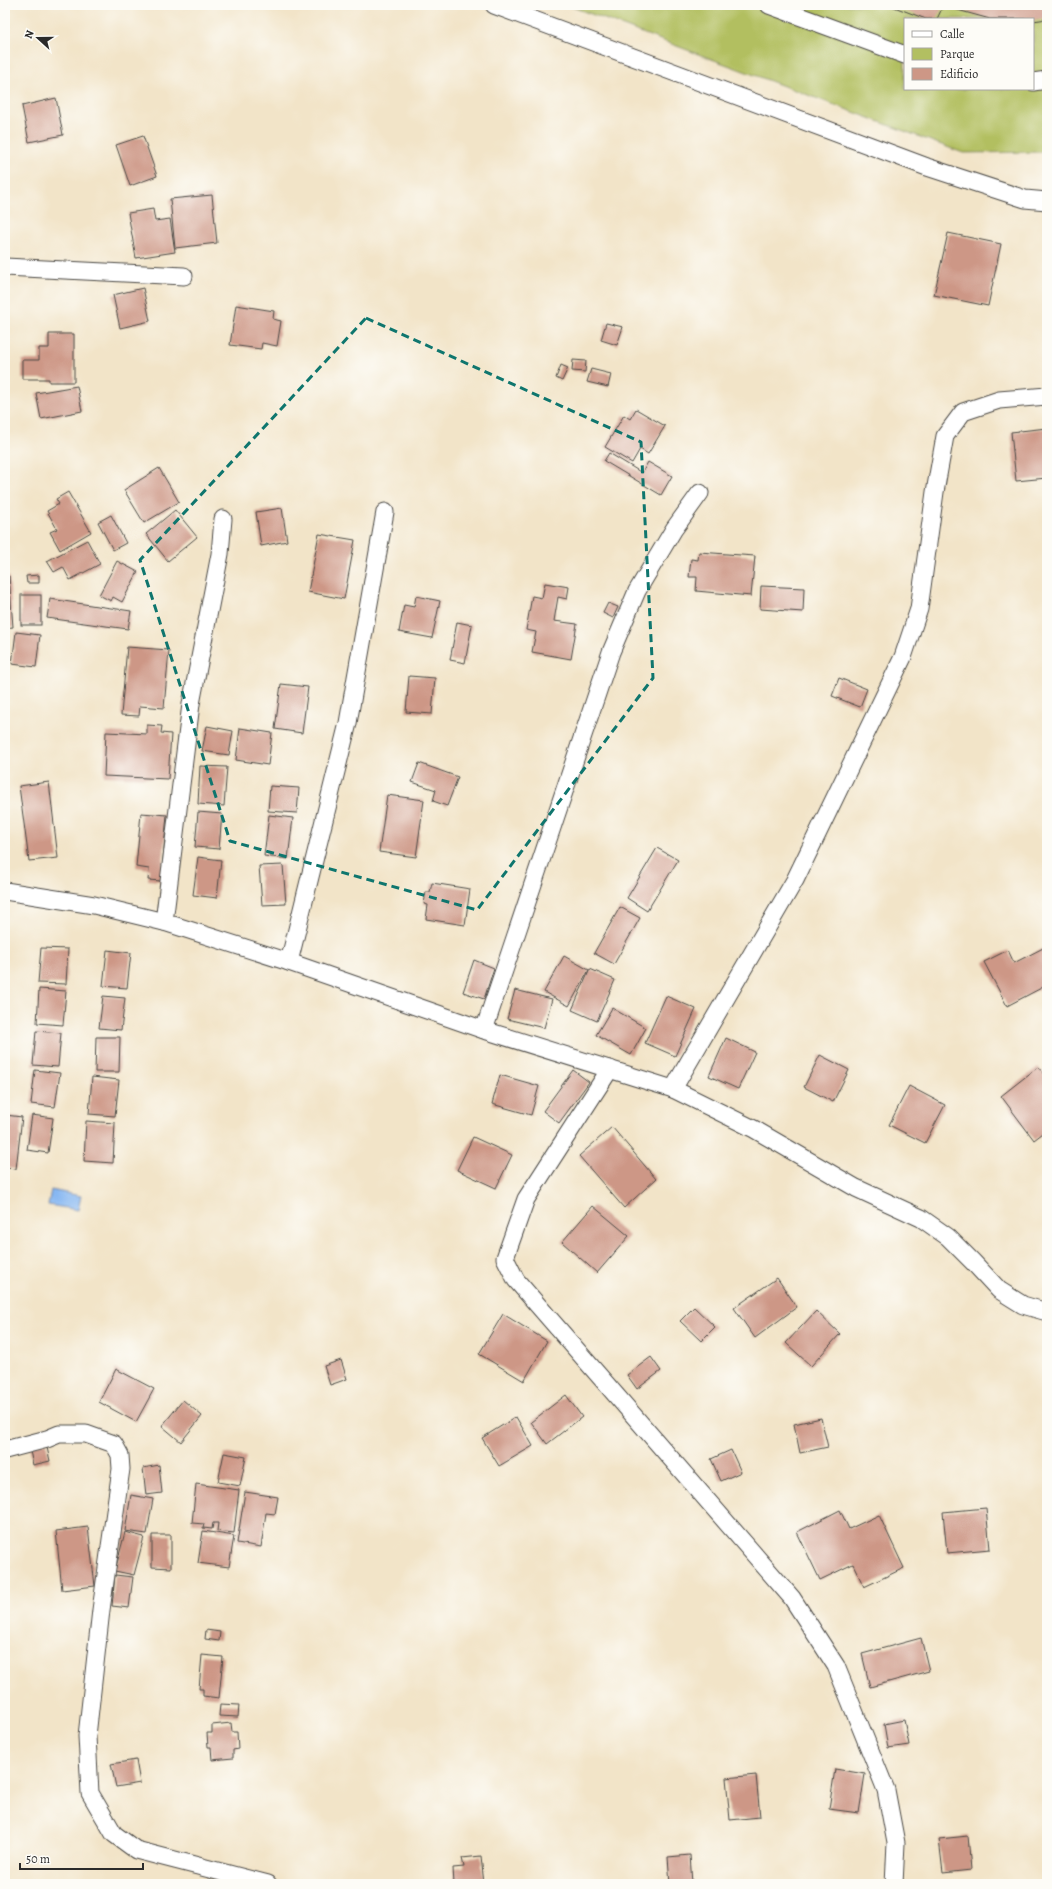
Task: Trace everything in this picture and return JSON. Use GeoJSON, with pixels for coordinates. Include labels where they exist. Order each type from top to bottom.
{"type":"FeatureCollection","features":[{"type":"Feature","properties":{"kind":"street"},"geometry":{"type":"LineString","coordinates":[[494,5],[927,167],[1025,199],[1047,201]]}},
{"type":"Feature","properties":{"kind":"street"},"geometry":{"type":"LineString","coordinates":[[769,5],[904,55]]}},
{"type":"Feature","properties":{"kind":"street"},"geometry":{"type":"LineString","coordinates":[[1034,82],[1047,80]]}},
{"type":"Feature","properties":{"kind":"street"},"geometry":{"type":"LineString","coordinates":[[5,268],[184,276]]}},
{"type":"Feature","properties":{"kind":"street"},"geometry":{"type":"LineString","coordinates":[[673,1089],[795,880],[903,657],[919,609],[935,492],[945,436],[963,412],[999,400],[1047,396]]}},
{"type":"Feature","properties":{"kind":"street"},"geometry":{"type":"LineString","coordinates":[[484,1030],[611,652],[637,591],[674,529],[700,493]]}},
{"type":"Feature","properties":{"kind":"street"},"geometry":{"type":"LineString","coordinates":[[289,962],[348,723],[385,512]]}},
{"type":"Feature","properties":{"kind":"street"},"geometry":{"type":"LineString","coordinates":[[164,922],[192,704],[220,554],[223,519]]}},
{"type":"Feature","properties":{"kind":"street"},"geometry":{"type":"LineString","coordinates":[[5,891],[94,905],[164,922],[289,962],[484,1030],[673,1089],[754,1129],[856,1188],[921,1218],[948,1237],[998,1290],[1023,1305],[1047,1312]]}},
{"type":"Feature","properties":{"kind":"street"},"geometry":{"type":"LineString","coordinates":[[610,1069],[526,1199],[513,1230],[505,1258],[516,1280],[792,1598],[836,1666],[886,1790],[896,1843],[894,1884]]}},
{"type":"Feature","properties":{"kind":"street"},"geometry":{"type":"LineString","coordinates":[[5,1450],[47,1440],[59,1434],[86,1434],[114,1444],[120,1455],[122,1469],[101,1610],[87,1736],[90,1793],[114,1834],[136,1850],[268,1884]]}},
{"type":"Feature","properties":{"kind":"highlighted area"},"geometry":{"type":"Polygon","coordinates":[[[366,318],[641,442],[653,678],[477,910],[230,841],[140,560],[366,318]]]}},
{"type":"Feature","properties":{"kind":"green space"},"geometry":{"type":"Polygon","coordinates":[[[567,5],[1047,5],[1047,152],[963,153],[567,5]]]}},
{"type":"Feature","properties":{"kind":"water"},"geometry":{"type":"Polygon","coordinates":[[[51,1190],[81,1196],[78,1210],[48,1205],[51,1190]]]}},
{"type":"Feature","properties":{"kind":"building"},"geometry":{"type":"Polygon","coordinates":[[[889,5],[1047,5],[1047,19],[1034,21],[1034,18],[986,18],[943,6],[937,18],[923,18],[889,5]]]}},
{"type":"Feature","properties":{"kind":"building"},"geometry":{"type":"Polygon","coordinates":[[[56,98],[63,135],[29,142],[22,106],[56,98]]]}},
{"type":"Feature","properties":{"kind":"building"},"geometry":{"type":"Polygon","coordinates":[[[143,136],[157,176],[130,186],[116,145],[143,136]]]}},
{"type":"Feature","properties":{"kind":"building"},"geometry":{"type":"Polygon","coordinates":[[[212,195],[217,243],[175,248],[170,199],[212,195]]]}},
{"type":"Feature","properties":{"kind":"building"},"geometry":{"type":"Polygon","coordinates":[[[153,209],[155,221],[170,219],[175,252],[136,258],[128,213],[153,209]]]}},
{"type":"Feature","properties":{"kind":"building"},"geometry":{"type":"Polygon","coordinates":[[[948,233],[1001,244],[988,306],[934,295],[948,233]]]}},
{"type":"Feature","properties":{"kind":"building"},"geometry":{"type":"Polygon","coordinates":[[[143,288],[150,321],[120,328],[113,295],[143,288]]]}},
{"type":"Feature","properties":{"kind":"building"},"geometry":{"type":"Polygon","coordinates":[[[236,305],[274,311],[273,319],[281,321],[277,346],[262,343],[261,349],[230,345],[236,305]]]}},
{"type":"Feature","properties":{"kind":"building"},"geometry":{"type":"Polygon","coordinates":[[[606,323],[623,327],[617,345],[601,340],[606,323]]]}},
{"type":"Feature","properties":{"kind":"building"},"geometry":{"type":"Polygon","coordinates":[[[49,334],[74,334],[74,382],[49,382],[49,379],[22,379],[22,360],[39,360],[39,348],[49,348],[49,334]]]}},
{"type":"Feature","properties":{"kind":"building"},"geometry":{"type":"Polygon","coordinates":[[[573,360],[586,361],[585,372],[572,371],[573,360]]]}},
{"type":"Feature","properties":{"kind":"building"},"geometry":{"type":"Polygon","coordinates":[[[561,365],[568,368],[562,381],[556,378],[561,365]]]}},
{"type":"Feature","properties":{"kind":"building"},"geometry":{"type":"Polygon","coordinates":[[[591,369],[611,374],[608,387],[587,382],[591,369]]]}},
{"type":"Feature","properties":{"kind":"building"},"geometry":{"type":"Polygon","coordinates":[[[77,386],[82,411],[41,419],[36,393],[77,386]]]}},
{"type":"Feature","properties":{"kind":"building"},"geometry":{"type":"Polygon","coordinates":[[[636,409],[665,426],[648,454],[640,449],[632,463],[605,447],[624,415],[630,419],[636,409]]]}},
{"type":"Feature","properties":{"kind":"building"},"geometry":{"type":"Polygon","coordinates":[[[1047,428],[1047,478],[1016,481],[1011,432],[1047,428]]]}},
{"type":"Feature","properties":{"kind":"building"},"geometry":{"type":"Polygon","coordinates":[[[609,453],[642,473],[648,462],[672,476],[661,495],[604,461],[609,453]]]}},
{"type":"Feature","properties":{"kind":"building"},"geometry":{"type":"Polygon","coordinates":[[[159,468],[179,502],[144,523],[124,490],[159,468]]]}},
{"type":"Feature","properties":{"kind":"building"},"geometry":{"type":"Polygon","coordinates":[[[68,492],[91,532],[60,550],[50,532],[57,529],[47,511],[59,504],[56,499],[68,492]]]}},
{"type":"Feature","properties":{"kind":"building"},"geometry":{"type":"Polygon","coordinates":[[[282,508],[287,541],[261,546],[256,512],[282,508]]]}},
{"type":"Feature","properties":{"kind":"building"},"geometry":{"type":"Polygon","coordinates":[[[175,510],[197,537],[168,561],[146,534],[175,510]]]}},
{"type":"Feature","properties":{"kind":"building"},"geometry":{"type":"Polygon","coordinates":[[[111,515],[126,543],[113,550],[98,522],[111,515]]]}},
{"type":"Feature","properties":{"kind":"building"},"geometry":{"type":"Polygon","coordinates":[[[319,534],[355,540],[344,599],[308,592],[319,534]]]}},
{"type":"Feature","properties":{"kind":"building"},"geometry":{"type":"Polygon","coordinates":[[[87,540],[100,564],[70,580],[63,567],[54,572],[47,561],[87,540]]]}},
{"type":"Feature","properties":{"kind":"building"},"geometry":{"type":"Polygon","coordinates":[[[699,552],[755,556],[751,596],[696,591],[697,577],[689,577],[691,559],[698,560],[699,552]]]}},
{"type":"Feature","properties":{"kind":"building"},"geometry":{"type":"Polygon","coordinates":[[[117,561],[138,572],[122,602],[113,597],[111,601],[99,595],[117,561]]]}},
{"type":"Feature","properties":{"kind":"building"},"geometry":{"type":"Polygon","coordinates":[[[39,575],[39,583],[27,583],[26,576],[39,575]]]}},
{"type":"Feature","properties":{"kind":"building"},"geometry":{"type":"Polygon","coordinates":[[[5,576],[9,576],[13,627],[5,628],[5,576]]]}},
{"type":"Feature","properties":{"kind":"building"},"geometry":{"type":"Polygon","coordinates":[[[545,583],[569,587],[567,599],[558,597],[554,621],[577,624],[571,659],[532,652],[536,632],[526,630],[532,596],[542,598],[545,583]]]}},
{"type":"Feature","properties":{"kind":"building"},"geometry":{"type":"Polygon","coordinates":[[[761,586],[804,588],[803,612],[760,609],[761,586]]]}},
{"type":"Feature","properties":{"kind":"building"},"geometry":{"type":"Polygon","coordinates":[[[21,595],[41,595],[41,625],[21,625],[21,595]]]}},
{"type":"Feature","properties":{"kind":"building"},"geometry":{"type":"Polygon","coordinates":[[[416,596],[440,601],[432,638],[399,632],[404,605],[414,607],[416,596]]]}},
{"type":"Feature","properties":{"kind":"building"},"geometry":{"type":"Polygon","coordinates":[[[50,599],[131,611],[128,629],[47,618],[50,599]]]}},
{"type":"Feature","properties":{"kind":"building"},"geometry":{"type":"Polygon","coordinates":[[[608,603],[618,607],[613,618],[603,613],[608,603]]]}},
{"type":"Feature","properties":{"kind":"building"},"geometry":{"type":"Polygon","coordinates":[[[457,622],[472,625],[465,663],[450,660],[457,622]]]}},
{"type":"Feature","properties":{"kind":"building"},"geometry":{"type":"Polygon","coordinates":[[[16,632],[40,635],[36,667],[12,664],[16,632]]]}},
{"type":"Feature","properties":{"kind":"building"},"geometry":{"type":"Polygon","coordinates":[[[127,647],[169,650],[164,708],[140,706],[139,716],[121,715],[127,647]]]}},
{"type":"Feature","properties":{"kind":"building"},"geometry":{"type":"Polygon","coordinates":[[[409,676],[435,678],[432,714],[406,712],[409,676]]]}},
{"type":"Feature","properties":{"kind":"building"},"geometry":{"type":"Polygon","coordinates":[[[839,678],[867,689],[860,707],[832,696],[839,678]]]}},
{"type":"Feature","properties":{"kind":"building"},"geometry":{"type":"Polygon","coordinates":[[[281,684],[308,687],[302,733],[275,729],[281,684]]]}},
{"type":"Feature","properties":{"kind":"building"},"geometry":{"type":"Polygon","coordinates":[[[147,725],[162,726],[161,733],[171,734],[168,779],[104,776],[106,732],[147,734],[147,725]]]}},
{"type":"Feature","properties":{"kind":"building"},"geometry":{"type":"Polygon","coordinates":[[[207,726],[233,731],[229,755],[202,751],[207,726]]]}},
{"type":"Feature","properties":{"kind":"building"},"geometry":{"type":"Polygon","coordinates":[[[240,728],[272,733],[268,765],[236,760],[240,728]]]}},
{"type":"Feature","properties":{"kind":"building"},"geometry":{"type":"Polygon","coordinates":[[[419,763],[458,777],[447,806],[433,801],[436,790],[412,782],[419,763]]]}},
{"type":"Feature","properties":{"kind":"building"},"geometry":{"type":"Polygon","coordinates":[[[200,766],[227,767],[224,806],[198,804],[200,766]]]}},
{"type":"Feature","properties":{"kind":"building"},"geometry":{"type":"Polygon","coordinates":[[[49,782],[58,858],[29,861],[19,786],[49,782]]]}},
{"type":"Feature","properties":{"kind":"building"},"geometry":{"type":"Polygon","coordinates":[[[270,786],[299,788],[297,813],[268,811],[270,786]]]}},
{"type":"Feature","properties":{"kind":"building"},"geometry":{"type":"Polygon","coordinates":[[[387,795],[424,800],[416,857],[379,852],[387,795]]]}},
{"type":"Feature","properties":{"kind":"building"},"geometry":{"type":"Polygon","coordinates":[[[198,812],[222,814],[219,849],[195,847],[198,812]]]}},
{"type":"Feature","properties":{"kind":"building"},"geometry":{"type":"Polygon","coordinates":[[[141,813],[167,815],[161,881],[148,880],[149,869],[136,867],[141,813]]]}},
{"type":"Feature","properties":{"kind":"building"},"geometry":{"type":"Polygon","coordinates":[[[269,815],[293,818],[288,859],[264,856],[269,815]]]}},
{"type":"Feature","properties":{"kind":"building"},"geometry":{"type":"Polygon","coordinates":[[[657,848],[678,860],[647,911],[627,898],[657,848]]]}},
{"type":"Feature","properties":{"kind":"building"},"geometry":{"type":"Polygon","coordinates":[[[198,857],[221,860],[217,898],[193,895],[198,857]]]}},
{"type":"Feature","properties":{"kind":"building"},"geometry":{"type":"Polygon","coordinates":[[[283,865],[286,904],[262,905],[259,866],[283,865]]]}},
{"type":"Feature","properties":{"kind":"building"},"geometry":{"type":"Polygon","coordinates":[[[432,883],[470,889],[465,925],[426,919],[428,905],[424,904],[426,892],[430,892],[432,883]]]}},
{"type":"Feature","properties":{"kind":"building"},"geometry":{"type":"Polygon","coordinates":[[[620,907],[640,918],[614,964],[594,953],[620,907]]]}},
{"type":"Feature","properties":{"kind":"building"},"geometry":{"type":"Polygon","coordinates":[[[1047,946],[1047,985],[1007,1006],[984,962],[1008,950],[1014,963],[1047,946]]]}},
{"type":"Feature","properties":{"kind":"building"},"geometry":{"type":"Polygon","coordinates":[[[41,948],[68,949],[66,984],[38,983],[41,948]]]}},
{"type":"Feature","properties":{"kind":"building"},"geometry":{"type":"Polygon","coordinates":[[[107,950],[131,953],[127,988],[103,986],[107,950]]]}},
{"type":"Feature","properties":{"kind":"building"},"geometry":{"type":"Polygon","coordinates":[[[564,956],[589,970],[569,1006],[544,992],[564,956]]]}},
{"type":"Feature","properties":{"kind":"building"},"geometry":{"type":"Polygon","coordinates":[[[474,960],[494,968],[484,999],[463,992],[474,960]]]}},
{"type":"Feature","properties":{"kind":"building"},"geometry":{"type":"Polygon","coordinates":[[[590,969],[615,980],[597,1021],[572,1010],[590,969]]]}},
{"type":"Feature","properties":{"kind":"building"},"geometry":{"type":"Polygon","coordinates":[[[39,989],[66,991],[63,1025],[37,1023],[39,989]]]}},
{"type":"Feature","properties":{"kind":"building"},"geometry":{"type":"Polygon","coordinates":[[[515,990],[552,999],[544,1028],[507,1019],[515,990]]]}},
{"type":"Feature","properties":{"kind":"building"},"geometry":{"type":"Polygon","coordinates":[[[103,996],[125,998],[121,1030],[99,1028],[103,996]]]}},
{"type":"Feature","properties":{"kind":"building"},"geometry":{"type":"Polygon","coordinates":[[[666,996],[696,1009],[675,1056],[645,1043],[666,996]]]}},
{"type":"Feature","properties":{"kind":"building"},"geometry":{"type":"Polygon","coordinates":[[[612,1008],[646,1028],[631,1055],[596,1035],[612,1008]]]}},
{"type":"Feature","properties":{"kind":"building"},"geometry":{"type":"Polygon","coordinates":[[[36,1031],[61,1033],[58,1067],[33,1065],[36,1031]]]}},
{"type":"Feature","properties":{"kind":"building"},"geometry":{"type":"Polygon","coordinates":[[[96,1037],[120,1037],[119,1072],[95,1072],[96,1037]]]}},
{"type":"Feature","properties":{"kind":"building"},"geometry":{"type":"Polygon","coordinates":[[[726,1038],[755,1052],[738,1089],[709,1076],[726,1038]]]}},
{"type":"Feature","properties":{"kind":"building"},"geometry":{"type":"Polygon","coordinates":[[[820,1055],[849,1070],[833,1102],[804,1087],[820,1055]]]}},
{"type":"Feature","properties":{"kind":"building"},"geometry":{"type":"Polygon","coordinates":[[[1038,1067],[1047,1078],[1047,1130],[1034,1140],[1001,1096],[1038,1067]]]}},
{"type":"Feature","properties":{"kind":"building"},"geometry":{"type":"Polygon","coordinates":[[[35,1070],[60,1073],[55,1107],[31,1104],[35,1070]]]}},
{"type":"Feature","properties":{"kind":"building"},"geometry":{"type":"Polygon","coordinates":[[[573,1070],[589,1082],[559,1123],[543,1111],[573,1070]]]}},
{"type":"Feature","properties":{"kind":"building"},"geometry":{"type":"Polygon","coordinates":[[[500,1075],[539,1086],[531,1115],[492,1104],[500,1075]]]}},
{"type":"Feature","properties":{"kind":"building"},"geometry":{"type":"Polygon","coordinates":[[[92,1077],[119,1080],[115,1116],[89,1114],[92,1077]]]}},
{"type":"Feature","properties":{"kind":"building"},"geometry":{"type":"Polygon","coordinates":[[[909,1086],[945,1105],[925,1143],[889,1125],[909,1086]]]}},
{"type":"Feature","properties":{"kind":"building"},"geometry":{"type":"Polygon","coordinates":[[[5,1115],[22,1117],[16,1169],[5,1168],[5,1115]]]}},
{"type":"Feature","properties":{"kind":"building"},"geometry":{"type":"Polygon","coordinates":[[[32,1115],[53,1118],[48,1153],[27,1150],[32,1115]]]}},
{"type":"Feature","properties":{"kind":"building"},"geometry":{"type":"Polygon","coordinates":[[[86,1121],[115,1123],[113,1163],[84,1161],[86,1121]]]}},
{"type":"Feature","properties":{"kind":"building"},"geometry":{"type":"Polygon","coordinates":[[[612,1127],[656,1179],[624,1208],[579,1156],[612,1127]]]}},
{"type":"Feature","properties":{"kind":"building"},"geometry":{"type":"Polygon","coordinates":[[[473,1137],[512,1155],[496,1188],[457,1170],[473,1137]]]}},
{"type":"Feature","properties":{"kind":"building"},"geometry":{"type":"Polygon","coordinates":[[[593,1206],[629,1236],[597,1273],[562,1242],[593,1206]]]}},
{"type":"Feature","properties":{"kind":"building"},"geometry":{"type":"Polygon","coordinates":[[[777,1278],[797,1307],[755,1338],[734,1308],[777,1278]]]}},
{"type":"Feature","properties":{"kind":"building"},"geometry":{"type":"Polygon","coordinates":[[[694,1307],[715,1327],[701,1341],[680,1321],[694,1307]]]}},
{"type":"Feature","properties":{"kind":"building"},"geometry":{"type":"Polygon","coordinates":[[[816,1311],[840,1334],[811,1366],[786,1343],[816,1311]]]}},
{"type":"Feature","properties":{"kind":"building"},"geometry":{"type":"Polygon","coordinates":[[[503,1314],[547,1341],[524,1381],[479,1354],[503,1314]]]}},
{"type":"Feature","properties":{"kind":"building"},"geometry":{"type":"Polygon","coordinates":[[[651,1357],[661,1371],[637,1389],[627,1375],[651,1357]]]}},
{"type":"Feature","properties":{"kind":"building"},"geometry":{"type":"Polygon","coordinates":[[[341,1360],[347,1379],[330,1385],[324,1366],[341,1360]]]}},
{"type":"Feature","properties":{"kind":"building"},"geometry":{"type":"Polygon","coordinates":[[[116,1369],[154,1389],[136,1422],[99,1402],[116,1369]]]}},
{"type":"Feature","properties":{"kind":"building"},"geometry":{"type":"Polygon","coordinates":[[[566,1395],[582,1417],[547,1444],[531,1422],[566,1395]]]}},
{"type":"Feature","properties":{"kind":"building"},"geometry":{"type":"Polygon","coordinates":[[[183,1400],[202,1416],[181,1442],[162,1426],[183,1400]]]}},
{"type":"Feature","properties":{"kind":"building"},"geometry":{"type":"Polygon","coordinates":[[[516,1417],[533,1446],[499,1466],[482,1438],[516,1417]]]}},
{"type":"Feature","properties":{"kind":"building"},"geometry":{"type":"Polygon","coordinates":[[[821,1418],[828,1447],[800,1453],[794,1424],[821,1418]]]}},
{"type":"Feature","properties":{"kind":"building"},"geometry":{"type":"Polygon","coordinates":[[[46,1443],[50,1461],[33,1465],[29,1446],[46,1443]]]}},
{"type":"Feature","properties":{"kind":"building"},"geometry":{"type":"Polygon","coordinates":[[[731,1450],[741,1472],[721,1481],[711,1459],[731,1450]]]}},
{"type":"Feature","properties":{"kind":"building"},"geometry":{"type":"Polygon","coordinates":[[[224,1453],[246,1457],[240,1486],[218,1482],[224,1453]]]}},
{"type":"Feature","properties":{"kind":"building"},"geometry":{"type":"Polygon","coordinates":[[[159,1465],[162,1493],[146,1495],[143,1468],[159,1465]]]}},
{"type":"Feature","properties":{"kind":"building"},"geometry":{"type":"Polygon","coordinates":[[[196,1484],[239,1490],[234,1533],[217,1531],[218,1523],[213,1523],[212,1529],[203,1528],[204,1524],[192,1523],[196,1484]]]}},
{"type":"Feature","properties":{"kind":"building"},"geometry":{"type":"Polygon","coordinates":[[[245,1492],[278,1497],[275,1514],[266,1513],[261,1547],[237,1543],[245,1492]]]}},
{"type":"Feature","properties":{"kind":"building"},"geometry":{"type":"Polygon","coordinates":[[[131,1495],[153,1499],[147,1534],[125,1531],[131,1495]]]}},
{"type":"Feature","properties":{"kind":"building"},"geometry":{"type":"Polygon","coordinates":[[[986,1508],[990,1549],[947,1553],[943,1512],[986,1508]]]}},
{"type":"Feature","properties":{"kind":"building"},"geometry":{"type":"Polygon","coordinates":[[[840,1510],[849,1529],[879,1515],[904,1568],[864,1587],[853,1564],[820,1580],[797,1532],[840,1510]]]}},
{"type":"Feature","properties":{"kind":"building"},"geometry":{"type":"Polygon","coordinates":[[[88,1527],[95,1586],[62,1590],[56,1531],[88,1527]]]}},
{"type":"Feature","properties":{"kind":"building"},"geometry":{"type":"Polygon","coordinates":[[[203,1531],[234,1536],[229,1567],[198,1563],[203,1531]]]}},
{"type":"Feature","properties":{"kind":"building"},"geometry":{"type":"Polygon","coordinates":[[[125,1532],[144,1537],[134,1575],[115,1571],[125,1532]]]}},
{"type":"Feature","properties":{"kind":"building"},"geometry":{"type":"Polygon","coordinates":[[[152,1535],[171,1535],[171,1568],[152,1567],[152,1535]]]}},
{"type":"Feature","properties":{"kind":"building"},"geometry":{"type":"Polygon","coordinates":[[[115,1575],[133,1577],[129,1608],[112,1606],[115,1575]]]}},
{"type":"Feature","properties":{"kind":"building"},"geometry":{"type":"Polygon","coordinates":[[[206,1630],[220,1632],[219,1641],[205,1639],[206,1630]]]}},
{"type":"Feature","properties":{"kind":"building"},"geometry":{"type":"Polygon","coordinates":[[[921,1638],[929,1671],[870,1687],[862,1654],[921,1638]]]}},
{"type":"Feature","properties":{"kind":"building"},"geometry":{"type":"Polygon","coordinates":[[[202,1655],[223,1657],[219,1698],[203,1696],[203,1689],[199,1689],[202,1655]]]}},
{"type":"Feature","properties":{"kind":"building"},"geometry":{"type":"Polygon","coordinates":[[[220,1704],[239,1705],[238,1717],[219,1716],[220,1704]]]}},
{"type":"Feature","properties":{"kind":"building"},"geometry":{"type":"Polygon","coordinates":[[[904,1720],[909,1745],[888,1748],[884,1724],[904,1720]]]}},
{"type":"Feature","properties":{"kind":"building"},"geometry":{"type":"Polygon","coordinates":[[[231,1723],[232,1732],[237,1732],[238,1749],[233,1750],[233,1758],[212,1760],[211,1747],[208,1747],[207,1733],[212,1733],[212,1725],[231,1723]]]}},
{"type":"Feature","properties":{"kind":"building"},"geometry":{"type":"Polygon","coordinates":[[[136,1760],[140,1783],[116,1787],[111,1764],[136,1760]]]}},
{"type":"Feature","properties":{"kind":"building"},"geometry":{"type":"Polygon","coordinates":[[[835,1769],[865,1774],[859,1813],[829,1809],[835,1769]]]}},
{"type":"Feature","properties":{"kind":"building"},"geometry":{"type":"Polygon","coordinates":[[[756,1775],[760,1817],[730,1820],[726,1778],[756,1775]]]}},
{"type":"Feature","properties":{"kind":"building"},"geometry":{"type":"Polygon","coordinates":[[[968,1836],[971,1870],[943,1873],[939,1839],[968,1836]]]}},
{"type":"Feature","properties":{"kind":"building"},"geometry":{"type":"Polygon","coordinates":[[[690,1855],[692,1884],[670,1884],[668,1857],[690,1855]]]}},
{"type":"Feature","properties":{"kind":"building"},"geometry":{"type":"Polygon","coordinates":[[[481,1856],[484,1884],[454,1884],[453,1868],[464,1867],[462,1858],[481,1856]]]}}]}
